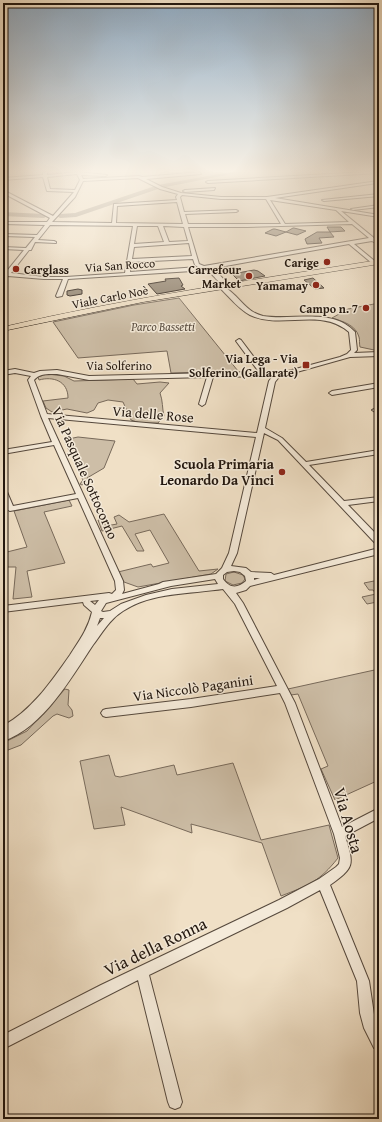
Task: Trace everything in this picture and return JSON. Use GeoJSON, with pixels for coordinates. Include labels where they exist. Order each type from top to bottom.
{"type":"FeatureCollection","features":[{"type":"Feature","properties":{"kind":"main road","name":"Viale Carlo Noè"},"geometry":{"type":"LineString","coordinates":[[3,331],[119,306],[224,286],[378,264]]}},
{"type":"Feature","properties":{"kind":"street"},"geometry":{"type":"LineString","coordinates":[[3,279],[49,224]]}},
{"type":"Feature","properties":{"kind":"street"},"geometry":{"type":"LineString","coordinates":[[72,224],[186,226],[306,224]]}},
{"type":"Feature","properties":{"kind":"street"},"geometry":{"type":"LineString","coordinates":[[354,224],[379,244]]}},
{"type":"Feature","properties":{"kind":"street"},"geometry":{"type":"LineString","coordinates":[[127,274],[135,225]]}},
{"type":"Feature","properties":{"kind":"street"},"geometry":{"type":"LineString","coordinates":[[160,225],[167,243]]}},
{"type":"Feature","properties":{"kind":"street"},"geometry":{"type":"LineString","coordinates":[[186,226],[197,265],[214,273],[234,298],[248,311],[261,316],[277,319],[322,318],[340,324],[352,332],[352,352]]}},
{"type":"Feature","properties":{"kind":"street"},"geometry":{"type":"LineString","coordinates":[[3,236],[39,236]]}},
{"type":"Feature","properties":{"kind":"street","name":"Via San Rocco"},"geometry":{"type":"LineString","coordinates":[[8,274],[44,278],[66,278],[192,270],[379,238]]}},
{"type":"Feature","properties":{"kind":"street"},"geometry":{"type":"LineString","coordinates":[[35,241],[54,242]]}},
{"type":"Feature","properties":{"kind":"street"},"geometry":{"type":"LineString","coordinates":[[131,246],[190,242]]}},
{"type":"Feature","properties":{"kind":"street"},"geometry":{"type":"LineString","coordinates":[[350,243],[378,264]]}},
{"type":"Feature","properties":{"kind":"street"},"geometry":{"type":"LineString","coordinates":[[3,248],[29,248]]}},
{"type":"Feature","properties":{"kind":"street"},"geometry":{"type":"LineString","coordinates":[[129,261],[195,257]]}},
{"type":"Feature","properties":{"kind":"street"},"geometry":{"type":"LineString","coordinates":[[3,268],[13,268]]}},
{"type":"Feature","properties":{"kind":"street","name":"Via San Rocco"},"geometry":{"type":"LineString","coordinates":[[59,296],[66,278]]}},
{"type":"Feature","properties":{"kind":"street"},"geometry":{"type":"LineString","coordinates":[[239,341],[263,374]]}},
{"type":"Feature","properties":{"kind":"street"},"geometry":{"type":"LineString","coordinates":[[226,569],[233,552],[272,381],[277,376],[352,352],[379,353]]}},
{"type":"Feature","properties":{"kind":"street","name":"Via Solferino"},"geometry":{"type":"LineString","coordinates":[[3,373],[15,372],[35,375],[40,373],[57,372],[89,378],[263,374],[277,376]]}},
{"type":"Feature","properties":{"kind":"street","name":"Via Pasquale Sottocorno"},"geometry":{"type":"LineString","coordinates":[[35,375],[31,380],[44,416],[119,582]]}},
{"type":"Feature","properties":{"kind":"street"},"geometry":{"type":"LineString","coordinates":[[202,404],[211,375]]}},
{"type":"Feature","properties":{"kind":"street","name":"Via Solferino"},"geometry":{"type":"LineString","coordinates":[[237,375],[272,381]]}},
{"type":"Feature","properties":{"kind":"street"},"geometry":{"type":"LineString","coordinates":[[332,393],[379,385]]}},
{"type":"Feature","properties":{"kind":"street","name":"Via delle Rose"},"geometry":{"type":"LineString","coordinates":[[44,416],[259,435]]}},
{"type":"Feature","properties":{"kind":"street"},"geometry":{"type":"LineString","coordinates":[[259,435],[274,434],[280,439],[379,542]]}},
{"type":"Feature","properties":{"kind":"street"},"geometry":{"type":"LineString","coordinates":[[259,435],[280,439]]}},
{"type":"Feature","properties":{"kind":"street"},"geometry":{"type":"LineString","coordinates":[[3,452],[56,443]]}},
{"type":"Feature","properties":{"kind":"street"},"geometry":{"type":"LineString","coordinates":[[304,464],[379,452]]}},
{"type":"Feature","properties":{"kind":"street"},"geometry":{"type":"LineString","coordinates":[[3,492],[10,509],[79,496]]}},
{"type":"Feature","properties":{"kind":"street"},"geometry":{"type":"LineString","coordinates":[[342,504],[379,499]]}},
{"type":"Feature","properties":{"kind":"street"},"geometry":{"type":"LineString","coordinates":[[98,608],[108,604],[150,594],[245,586],[278,576],[379,551]]}},
{"type":"Feature","properties":{"kind":"street"},"geometry":{"type":"LineString","coordinates":[[233,552],[240,569]]}},
{"type":"Feature","properties":{"kind":"street"},"geometry":{"type":"LineString","coordinates":[[3,609],[116,595],[136,590],[218,576],[226,569],[240,569],[249,575],[278,576]]}},
{"type":"Feature","properties":{"kind":"street"},"geometry":{"type":"LineString","coordinates":[[238,603],[245,586],[250,580],[249,575]]}},
{"type":"Feature","properties":{"kind":"street","name":"Via Aosta"},"geometry":{"type":"LineString","coordinates":[[218,576],[218,581],[238,603],[290,703],[339,834],[346,858],[344,866],[340,871],[322,883]]}},
{"type":"Feature","properties":{"kind":"street"},"geometry":{"type":"LineString","coordinates":[[119,582],[126,587],[136,590]]}},
{"type":"Feature","properties":{"kind":"street"},"geometry":{"type":"LineString","coordinates":[[116,595],[120,590],[119,582]]}},
{"type":"Feature","properties":{"kind":"street"},"geometry":{"type":"LineString","coordinates":[[3,731],[14,726],[42,701],[82,646],[93,627],[98,608],[103,601],[168,585]]}},
{"type":"Feature","properties":{"kind":"street"},"geometry":{"type":"LineString","coordinates":[[3,737],[17,730],[32,719],[48,704],[100,629],[113,614],[123,606],[136,601],[177,592]]}},
{"type":"Feature","properties":{"kind":"street"},"geometry":{"type":"LineString","coordinates":[[74,601],[87,603],[98,608],[101,615],[113,614]]}},
{"type":"Feature","properties":{"kind":"street","name":"Via Niccolò Paganini"},"geometry":{"type":"LineString","coordinates":[[106,713],[191,703],[283,689]]}},
{"type":"Feature","properties":{"kind":"street"},"geometry":{"type":"LineString","coordinates":[[339,834],[379,813]]}},
{"type":"Feature","properties":{"kind":"street"},"geometry":{"type":"LineString","coordinates":[[322,883],[363,981],[366,995],[368,1025],[373,1036],[379,1043]]}},
{"type":"Feature","properties":{"kind":"street","name":"Via della Ronna"},"geometry":{"type":"LineString","coordinates":[[3,1042],[105,989],[283,904],[322,883]]}},
{"type":"Feature","properties":{"kind":"street"},"geometry":{"type":"LineString","coordinates":[[142,972],[175,1102]]}},
{"type":"Feature","properties":{"kind":"green space","name":"Parco Bassetti"},"geometry":{"type":"Polygon","coordinates":[[[179,298],[238,371],[171,373],[167,351],[78,358],[53,322],[134,305],[179,298]]]}},
{"type":"Feature","properties":{"kind":"green space"},"geometry":{"type":"Polygon","coordinates":[[[374,304],[379,308],[379,351],[360,347],[359,337],[355,329],[348,324],[332,318],[348,309],[374,304]]]}},
{"type":"Feature","properties":{"kind":"green space"},"geometry":{"type":"Polygon","coordinates":[[[47,374],[64,376],[74,381],[133,379],[137,384],[160,382],[169,383],[160,393],[164,416],[158,423],[140,423],[131,420],[123,402],[108,400],[98,403],[94,410],[87,413],[67,409],[52,412],[46,408],[43,401],[68,398],[65,387],[59,381],[54,379],[39,380],[38,377],[47,374]]]}},
{"type":"Feature","properties":{"kind":"green space"},"geometry":{"type":"Polygon","coordinates":[[[78,437],[115,441],[104,468],[87,478],[90,480],[82,485],[80,484],[83,480],[64,440],[78,437]]]}},
{"type":"Feature","properties":{"kind":"green space"},"geometry":{"type":"Polygon","coordinates":[[[69,500],[72,506],[44,512],[65,563],[27,571],[32,597],[13,599],[16,567],[3,567],[3,553],[27,547],[14,511],[69,500]]]}},
{"type":"Feature","properties":{"kind":"green space"},"geometry":{"type":"Polygon","coordinates":[[[164,514],[199,571],[218,569],[211,574],[138,587],[124,582],[118,572],[151,564],[153,567],[169,563],[150,530],[135,534],[144,551],[137,551],[122,526],[102,531],[98,520],[103,519],[106,526],[117,524],[114,517],[119,515],[129,522],[164,514]]]}},
{"type":"Feature","properties":{"kind":"green space"},"geometry":{"type":"Polygon","coordinates":[[[234,572],[243,575],[245,579],[242,583],[233,585],[225,581],[226,574],[234,572]]]}},
{"type":"Feature","properties":{"kind":"green space"},"geometry":{"type":"Polygon","coordinates":[[[379,580],[379,605],[377,602],[367,604],[362,597],[376,594],[373,590],[369,590],[364,583],[379,580]]]}},
{"type":"Feature","properties":{"kind":"green space"},"geometry":{"type":"Polygon","coordinates":[[[379,669],[379,780],[335,800],[321,769],[328,766],[298,694],[291,695],[288,689],[379,669]]]}},
{"type":"Feature","properties":{"kind":"green space"},"geometry":{"type":"Polygon","coordinates":[[[65,689],[69,690],[68,705],[72,710],[73,716],[69,718],[57,714],[53,716],[21,745],[3,752],[3,743],[27,731],[65,689]]]}},
{"type":"Feature","properties":{"kind":"green space"},"geometry":{"type":"Polygon","coordinates":[[[109,755],[115,776],[120,777],[174,765],[177,775],[233,763],[261,840],[329,825],[338,858],[325,873],[313,882],[281,896],[262,843],[191,824],[192,833],[121,807],[125,825],[94,829],[80,761],[109,755]]]}},
{"type":"Feature","properties":{"kind":"building"},"geometry":{"type":"Polygon","coordinates":[[[327,227],[341,227],[345,231],[330,232],[327,227]]]}},
{"type":"Feature","properties":{"kind":"building"},"geometry":{"type":"Polygon","coordinates":[[[293,228],[306,231],[297,235],[286,232],[293,228]]]}},
{"type":"Feature","properties":{"kind":"building"},"geometry":{"type":"Polygon","coordinates":[[[273,229],[286,232],[276,236],[265,233],[273,229]]]}},
{"type":"Feature","properties":{"kind":"building"},"geometry":{"type":"Polygon","coordinates":[[[317,232],[330,232],[334,237],[319,238],[322,243],[307,244],[305,239],[317,232]]]}},
{"type":"Feature","properties":{"kind":"building","name":"Carrefour Market"},"geometry":{"type":"Polygon","coordinates":[[[254,270],[265,276],[239,281],[232,274],[254,270]]]}},
{"type":"Feature","properties":{"kind":"building"},"geometry":{"type":"Polygon","coordinates":[[[179,278],[183,285],[181,286],[185,289],[157,294],[148,284],[166,281],[165,279],[179,278]]]}},
{"type":"Feature","properties":{"kind":"building","name":"Yamamay"},"geometry":{"type":"Polygon","coordinates":[[[313,278],[324,288],[315,289],[304,280],[313,278]]]}},
{"type":"Feature","properties":{"kind":"building"},"geometry":{"type":"Polygon","coordinates":[[[78,289],[82,290],[82,294],[67,295],[67,291],[78,289]]]}},
{"type":"Feature","properties":{"kind":"place","name":"Carige"},"geometry":{"type":"Point","coordinates":[327,262]}},
{"type":"Feature","properties":{"kind":"place","name":"Carglass"},"geometry":{"type":"Point","coordinates":[16,269]}},
{"type":"Feature","properties":{"kind":"place","name":"Carrefour Market"},"geometry":{"type":"Point","coordinates":[249,276]}},
{"type":"Feature","properties":{"kind":"place","name":"Yamamay"},"geometry":{"type":"Point","coordinates":[316,285]}},
{"type":"Feature","properties":{"kind":"place","name":"Campo n. 7"},"geometry":{"type":"Point","coordinates":[366,308]}},
{"type":"Feature","properties":{"kind":"place","name":"Via Lega - Via Solferino (Gallarate)"},"geometry":{"type":"Point","coordinates":[306,365]}},
{"type":"Feature","properties":{"kind":"place","name":"Scuola Primaria Leonardo Da Vinci"},"geometry":{"type":"Point","coordinates":[282,472]}}]}
